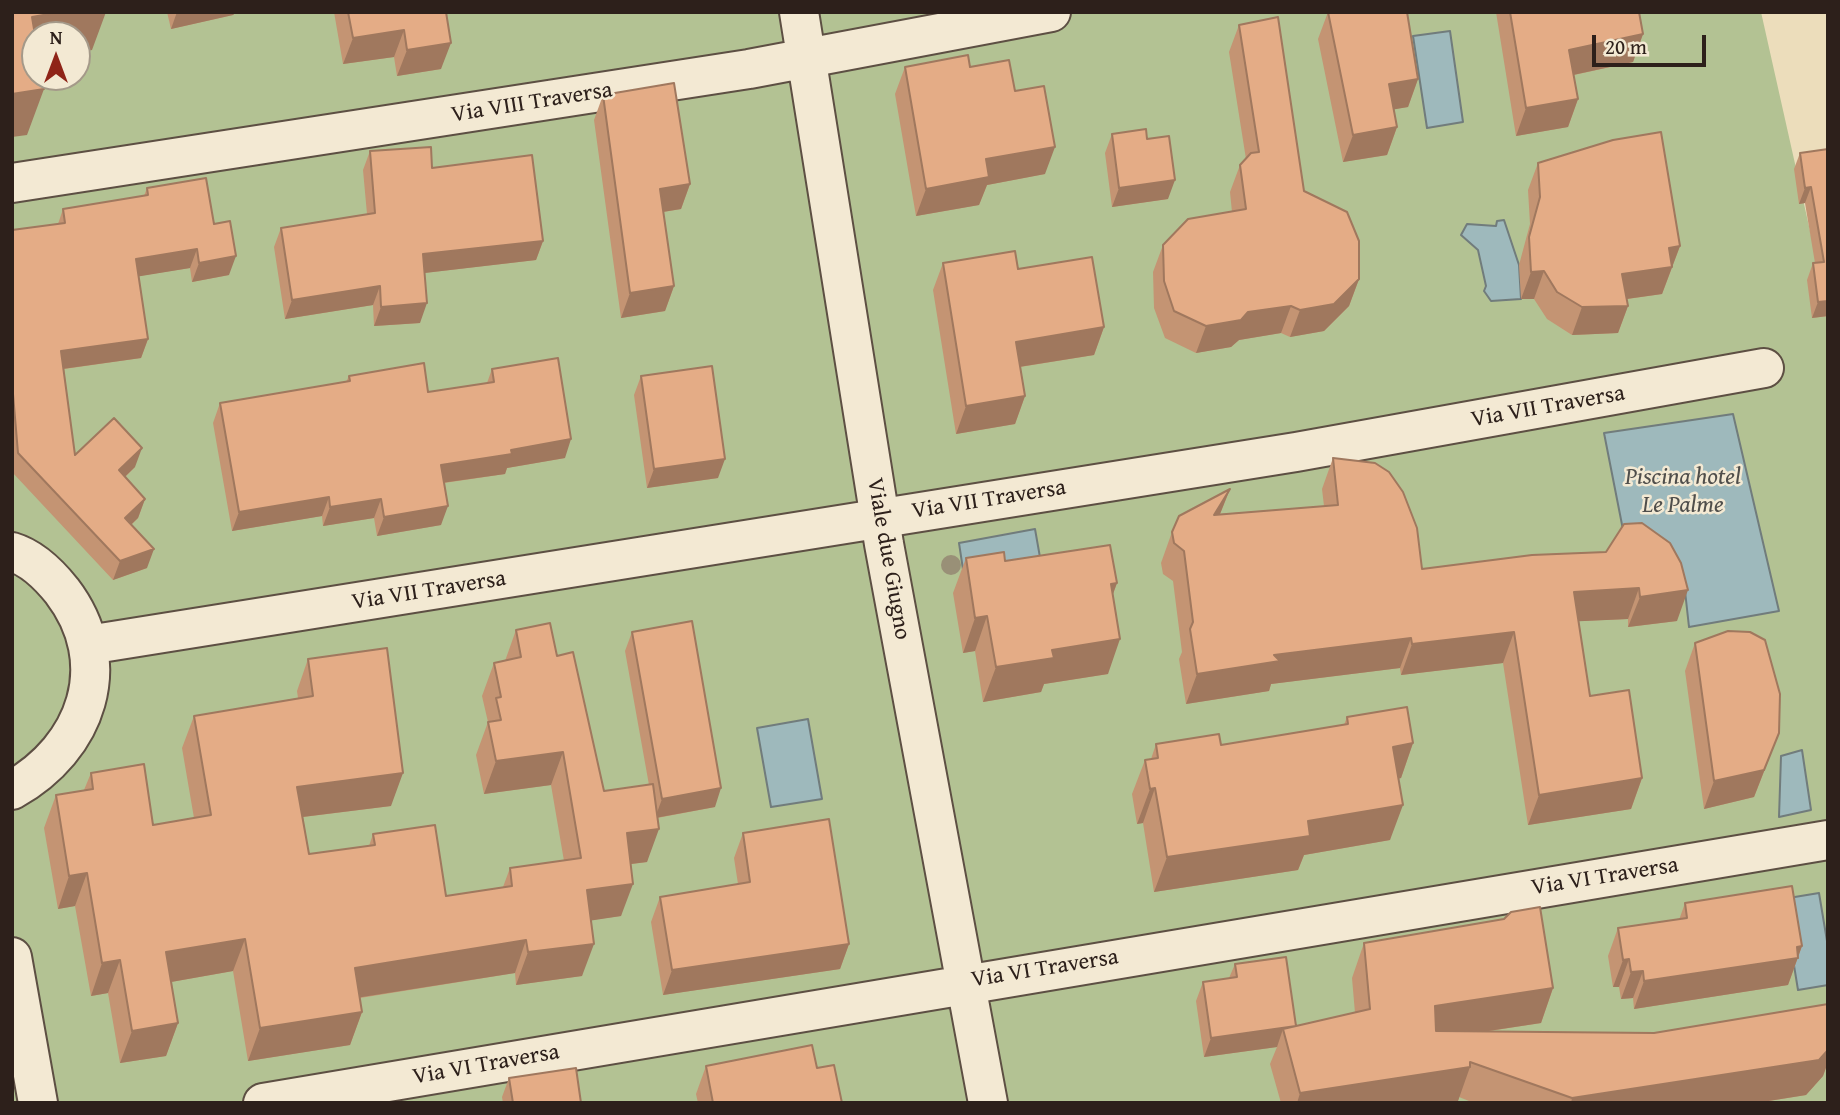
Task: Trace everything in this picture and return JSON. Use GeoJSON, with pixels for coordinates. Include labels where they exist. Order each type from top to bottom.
{"type":"FeatureCollection","features":[{"type":"Feature","properties":{"kind":"street","name":"Viale due Giugno"},"geometry":{"type":"LineString","coordinates":[[799,12],[880,518],[968,982],[988,1103]]}},
{"type":"Feature","properties":{"kind":"street","name":"Via VIII Traversa"},"geometry":{"type":"LineString","coordinates":[[12,183],[806,58],[1051,12]]}},
{"type":"Feature","properties":{"kind":"street","name":"Via VII Traversa"},"geometry":{"type":"LineString","coordinates":[[88,645],[1296,452],[1764,369]]}},
{"type":"Feature","properties":{"kind":"street"},"geometry":{"type":"LineString","coordinates":[[12,552],[50,577],[74,608],[88,645],[90,674],[88,693],[76,731],[60,755],[12,790]]}},
{"type":"Feature","properties":{"kind":"street","name":"Via VI Traversa"},"geometry":{"type":"LineString","coordinates":[[264,1103],[968,982],[1828,840]]}},
{"type":"Feature","properties":{"kind":"street"},"geometry":{"type":"LineString","coordinates":[[12,957],[38,1103]]}},
{"type":"Feature","properties":{"kind":"green space"},"geometry":{"type":"Polygon","coordinates":[[[12,12],[1761,12],[1828,311],[1828,1103],[12,1103],[12,12]]]}},
{"type":"Feature","properties":{"kind":"water"},"geometry":{"type":"Polygon","coordinates":[[[1450,31],[1463,122],[1427,128],[1413,36],[1450,31]]]}},
{"type":"Feature","properties":{"kind":"water"},"geometry":{"type":"Polygon","coordinates":[[[1504,220],[1519,265],[1521,299],[1491,301],[1484,291],[1486,286],[1478,250],[1461,235],[1467,224],[1496,226],[1497,221],[1504,220]]]}},
{"type":"Feature","properties":{"kind":"water","name":"Piscina hotel Le Palme"},"geometry":{"type":"Polygon","coordinates":[[[1733,414],[1779,611],[1689,627],[1685,591],[1626,545],[1604,433],[1733,414]]]}},
{"type":"Feature","properties":{"kind":"water"},"geometry":{"type":"Polygon","coordinates":[[[1035,529],[1041,563],[964,576],[959,543],[1035,529]]]}},
{"type":"Feature","properties":{"kind":"water"},"geometry":{"type":"Polygon","coordinates":[[[808,719],[822,799],[771,807],[757,728],[808,719]]]}},
{"type":"Feature","properties":{"kind":"water"},"geometry":{"type":"Polygon","coordinates":[[[1802,750],[1811,810],[1779,817],[1781,756],[1802,750]]]}},
{"type":"Feature","properties":{"kind":"water"},"geometry":{"type":"Polygon","coordinates":[[[1819,893],[1828,947],[1828,985],[1798,990],[1785,910],[1740,906],[1819,893]]]}},
{"type":"Feature","properties":{"kind":"building"},"geometry":{"type":"Polygon","coordinates":[[[12,12],[60,12],[32,17],[33,21],[21,21],[21,91],[31,91],[12,94],[12,12]]]}},
{"type":"Feature","properties":{"kind":"building"},"geometry":{"type":"Polygon","coordinates":[[[348,12],[446,12],[451,43],[407,50],[404,30],[353,38],[348,12]]]}},
{"type":"Feature","properties":{"kind":"building"},"geometry":{"type":"Polygon","coordinates":[[[1328,12],[1407,12],[1418,79],[1389,84],[1397,127],[1353,135],[1328,12]]]}},
{"type":"Feature","properties":{"kind":"building"},"geometry":{"type":"Polygon","coordinates":[[[1510,12],[1639,12],[1643,34],[1569,50],[1578,99],[1526,108],[1510,12]]]}},
{"type":"Feature","properties":{"kind":"building"},"geometry":{"type":"Polygon","coordinates":[[[1278,17],[1304,191],[1347,212],[1359,241],[1359,279],[1334,304],[1300,310],[1291,306],[1248,312],[1241,320],[1206,326],[1174,311],[1164,281],[1163,245],[1188,219],[1246,209],[1240,165],[1251,153],[1259,152],[1239,25],[1278,17]]]}},
{"type":"Feature","properties":{"kind":"building"},"geometry":{"type":"Polygon","coordinates":[[[968,55],[970,67],[1009,60],[1015,91],[1044,86],[1055,147],[986,159],[989,177],[926,189],[905,67],[968,55]]]}},
{"type":"Feature","properties":{"kind":"building"},"geometry":{"type":"Polygon","coordinates":[[[674,83],[690,184],[660,189],[674,286],[630,293],[603,95],[674,83]]]}},
{"type":"Feature","properties":{"kind":"building"},"geometry":{"type":"Polygon","coordinates":[[[1146,129],[1147,139],[1169,136],[1175,180],[1119,188],[1112,134],[1146,129]]]}},
{"type":"Feature","properties":{"kind":"building"},"geometry":{"type":"Polygon","coordinates":[[[1661,132],[1680,246],[1669,248],[1672,267],[1622,274],[1628,306],[1582,307],[1557,292],[1544,271],[1531,272],[1529,237],[1540,197],[1538,163],[1613,140],[1661,132]]]}},
{"type":"Feature","properties":{"kind":"building"},"geometry":{"type":"Polygon","coordinates":[[[431,147],[432,168],[532,155],[543,241],[423,254],[427,303],[381,307],[380,286],[292,300],[281,228],[375,213],[370,151],[431,147]]]}},
{"type":"Feature","properties":{"kind":"building"},"geometry":{"type":"Polygon","coordinates":[[[1828,149],[1828,301],[1818,302],[1813,263],[1824,262],[1811,187],[1805,188],[1800,153],[1828,149]]]}},
{"type":"Feature","properties":{"kind":"building"},"geometry":{"type":"Polygon","coordinates":[[[206,178],[214,224],[230,221],[236,256],[199,263],[197,249],[136,259],[148,339],[61,351],[75,455],[114,418],[142,448],[119,470],[145,499],[125,518],[154,549],[120,561],[18,453],[12,382],[12,230],[65,223],[63,209],[148,195],[147,188],[206,178]]]}},
{"type":"Feature","properties":{"kind":"building"},"geometry":{"type":"Polygon","coordinates":[[[1015,251],[1018,269],[1092,257],[1104,327],[1016,342],[1025,396],[966,406],[943,263],[1015,251]]]}},
{"type":"Feature","properties":{"kind":"building"},"geometry":{"type":"Polygon","coordinates":[[[558,358],[571,439],[511,450],[512,454],[441,465],[448,506],[384,517],[381,499],[330,507],[329,497],[239,512],[220,403],[350,381],[349,376],[424,363],[428,392],[494,382],[492,369],[558,358]]]}},
{"type":"Feature","properties":{"kind":"building"},"geometry":{"type":"Polygon","coordinates":[[[712,366],[725,459],[654,469],[641,376],[712,366]]]}},
{"type":"Feature","properties":{"kind":"building"},"geometry":{"type":"Polygon","coordinates":[[[1333,458],[1375,463],[1389,472],[1403,492],[1417,528],[1422,569],[1532,555],[1606,552],[1624,524],[1642,523],[1670,543],[1681,563],[1688,590],[1640,597],[1639,588],[1574,592],[1590,696],[1629,690],[1642,778],[1539,795],[1514,632],[1412,644],[1411,638],[1274,655],[1280,661],[1197,674],[1190,629],[1193,622],[1184,551],[1174,543],[1172,532],[1179,516],[1230,489],[1214,515],[1338,505],[1333,458]]]}},
{"type":"Feature","properties":{"kind":"building"},"geometry":{"type":"Polygon","coordinates":[[[1110,545],[1117,583],[1111,584],[1120,639],[1052,650],[1054,658],[996,667],[987,616],[975,618],[966,558],[1004,552],[1005,561],[1110,545]]]}},
{"type":"Feature","properties":{"kind":"building"},"geometry":{"type":"Polygon","coordinates":[[[692,621],[721,788],[662,799],[632,632],[692,621]]]}},
{"type":"Feature","properties":{"kind":"building"},"geometry":{"type":"Polygon","coordinates":[[[550,623],[557,656],[573,652],[604,791],[653,784],[659,829],[627,833],[633,884],[587,890],[594,944],[528,952],[526,940],[355,968],[362,1012],[260,1028],[245,939],[166,952],[178,1023],[132,1031],[120,960],[102,963],[87,873],[69,876],[56,795],[93,789],[91,773],[144,764],[153,825],[211,815],[194,716],[313,696],[308,659],[387,648],[403,773],[297,787],[309,854],[375,845],[373,834],[435,825],[446,896],[512,886],[510,868],[581,858],[563,752],[496,761],[488,722],[501,720],[496,698],[501,697],[494,663],[521,657],[516,630],[550,623]]]}},
{"type":"Feature","properties":{"kind":"building"},"geometry":{"type":"Polygon","coordinates":[[[1728,631],[1750,632],[1765,640],[1780,694],[1779,733],[1764,770],[1714,781],[1695,643],[1728,631]]]}},
{"type":"Feature","properties":{"kind":"building"},"geometry":{"type":"Polygon","coordinates":[[[1407,707],[1413,743],[1393,747],[1403,805],[1308,821],[1310,836],[1167,857],[1155,788],[1150,789],[1145,760],[1158,758],[1156,744],[1219,734],[1221,745],[1348,724],[1347,717],[1407,707]]]}},
{"type":"Feature","properties":{"kind":"building"},"geometry":{"type":"Polygon","coordinates":[[[829,819],[849,944],[672,970],[660,897],[750,882],[743,833],[829,819]]]}},
{"type":"Feature","properties":{"kind":"building"},"geometry":{"type":"Polygon","coordinates":[[[1792,886],[1802,946],[1797,947],[1798,958],[1644,981],[1643,971],[1631,972],[1629,959],[1623,960],[1618,928],[1687,918],[1685,903],[1792,886]]]}},
{"type":"Feature","properties":{"kind":"building"},"geometry":{"type":"Polygon","coordinates":[[[1540,907],[1553,988],[1435,1006],[1436,1031],[1654,1033],[1828,1004],[1828,1050],[1819,1060],[1572,1098],[1470,1062],[1470,1067],[1300,1093],[1283,1029],[1370,1009],[1364,943],[1504,919],[1511,912],[1540,907]]]}},
{"type":"Feature","properties":{"kind":"building"},"geometry":{"type":"Polygon","coordinates":[[[1286,957],[1296,1026],[1211,1038],[1203,982],[1237,977],[1235,964],[1286,957]]]}},
{"type":"Feature","properties":{"kind":"building"},"geometry":{"type":"Polygon","coordinates":[[[812,1045],[817,1068],[834,1065],[842,1103],[713,1103],[706,1066],[812,1045]]]}},
{"type":"Feature","properties":{"kind":"building"},"geometry":{"type":"Polygon","coordinates":[[[576,1068],[581,1103],[513,1103],[509,1078],[576,1068]]]}}]}
